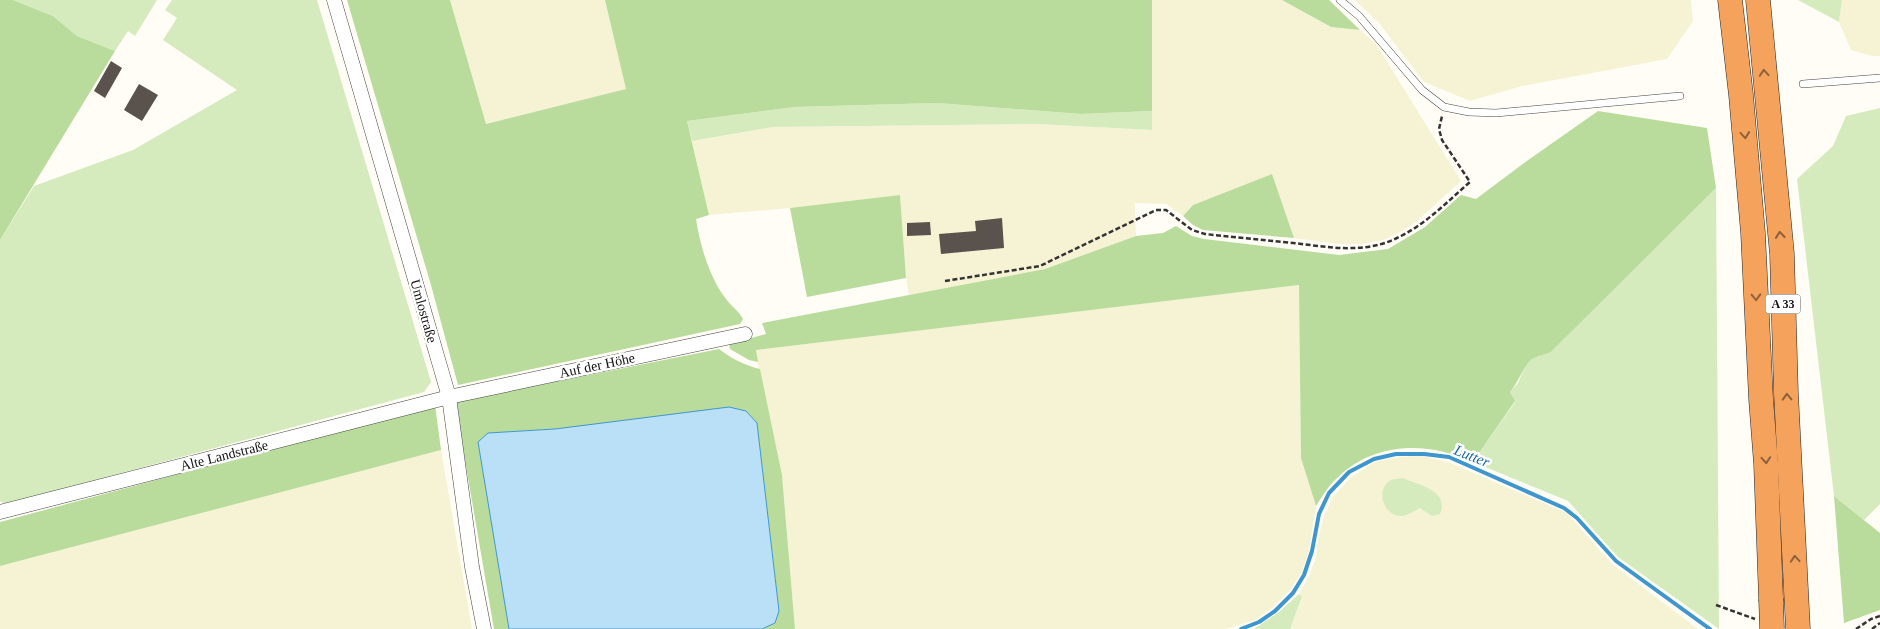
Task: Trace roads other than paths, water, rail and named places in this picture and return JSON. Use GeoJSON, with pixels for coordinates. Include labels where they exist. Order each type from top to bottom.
{"type":"FeatureCollection","features":[{"type":"Feature","properties":{"kind":"highway","name":"A 33"},"geometry":{"type":"LineString","coordinates":[[1730,0],[1741,95],[1753,233],[1766,464],[1771,598],[1765,625]]}},
{"type":"Feature","properties":{"kind":"highway","name":"A 33"},"geometry":{"type":"LineString","coordinates":[[1758,0],[1782,254],[1787,403],[1798,619]]}},
{"type":"Feature","properties":{"kind":"street","name":"Umlostraße"},"geometry":{"type":"LineString","coordinates":[[334,0],[449,397],[472,567],[484,629]]}},
{"type":"Feature","properties":{"kind":"street","name":"Auf der Höhe"},"geometry":{"type":"LineString","coordinates":[[449,397],[744,334]]}},
{"type":"Feature","properties":{"kind":"street","name":"Alte Landstraße"},"geometry":{"type":"LineString","coordinates":[[0,512],[449,397]]}},
{"type":"Feature","properties":{"kind":"lane"},"geometry":{"type":"LineString","coordinates":[[1340,0],[1359,16],[1422,90],[1444,107],[1469,112],[1496,112],[1680,96]]}},
{"type":"Feature","properties":{"kind":"lane"},"geometry":{"type":"LineString","coordinates":[[1803,84],[1880,78]]}},
{"type":"Feature","properties":{"kind":"water"},"geometry":{"type":"Polygon","coordinates":[[[729,407],[746,411],[757,423],[779,611],[775,623],[762,629],[509,629],[478,442],[488,433],[555,429],[729,407]]]}},
{"type":"Feature","properties":{"kind":"waterway","name":"Lutter"},"geometry":{"type":"LineString","coordinates":[[1241,629],[1259,622],[1275,611],[1293,593],[1304,575],[1312,551],[1319,514],[1329,493],[1349,472],[1374,459],[1396,454],[1424,454],[1449,457],[1564,508],[1577,518],[1616,561],[1710,629]]}}]}
